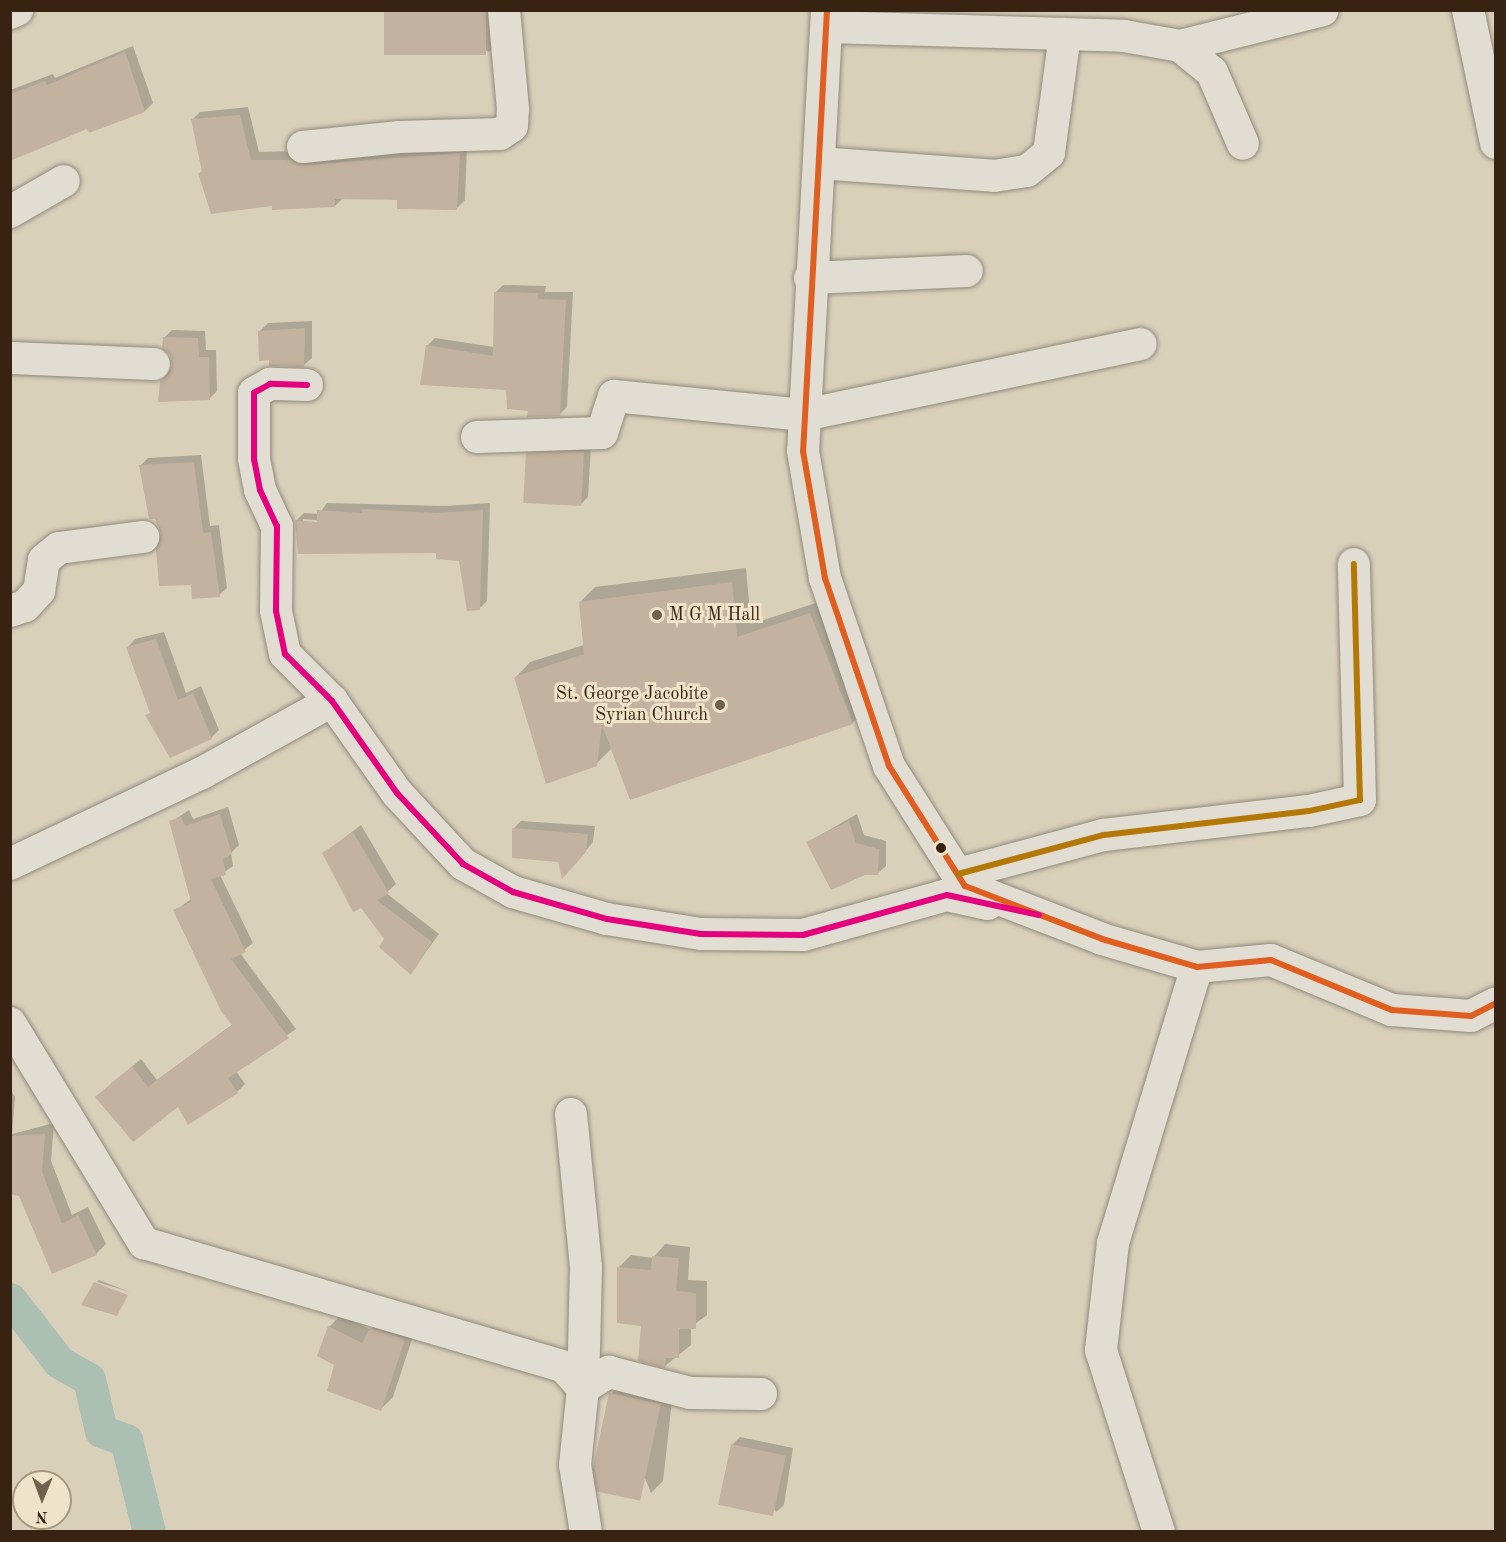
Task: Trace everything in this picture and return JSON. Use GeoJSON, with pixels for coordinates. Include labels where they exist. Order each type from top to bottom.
{"type":"FeatureCollection","features":[{"type":"Feature","properties":{"kind":"street"},"geometry":{"type":"LineString","coordinates":[[10,13],[17,10]]}},
{"type":"Feature","properties":{"kind":"street"},"geometry":{"type":"LineString","coordinates":[[303,147],[399,137],[500,134],[512,126],[513,109],[504,10]]}},
{"type":"Feature","properties":{"kind":"street"},"geometry":{"type":"LineString","coordinates":[[1323,10],[1179,46],[1124,36],[827,19],[810,278],[804,415],[804,451],[825,578],[889,766],[965,886],[1102,939],[1197,967],[1272,960],[1392,1010],[1471,1016],[1496,1003]]}},
{"type":"Feature","properties":{"kind":"street"},"geometry":{"type":"LineString","coordinates":[[1468,10],[1496,143]]}},
{"type":"Feature","properties":{"kind":"street"},"geometry":{"type":"LineString","coordinates":[[819,163],[994,176],[1027,171],[1049,153],[1065,34]]}},
{"type":"Feature","properties":{"kind":"street"},"geometry":{"type":"LineString","coordinates":[[1179,46],[1212,72],[1243,144]]}},
{"type":"Feature","properties":{"kind":"street"},"geometry":{"type":"LineString","coordinates":[[10,212],[64,182]]}},
{"type":"Feature","properties":{"kind":"street"},"geometry":{"type":"LineString","coordinates":[[810,278],[968,271]]}},
{"type":"Feature","properties":{"kind":"street"},"geometry":{"type":"LineString","coordinates":[[477,436],[602,433],[614,396],[804,415],[1142,344]]}},
{"type":"Feature","properties":{"kind":"street"},"geometry":{"type":"LineString","coordinates":[[10,358],[154,364]]}},
{"type":"Feature","properties":{"kind":"street"},"geometry":{"type":"LineString","coordinates":[[307,385],[270,384],[254,393],[255,459],[260,490],[277,526],[276,611],[285,654],[333,701],[397,794],[463,864],[513,892],[607,920],[701,934],[803,935],[947,895],[1039,915]]}},
{"type":"Feature","properties":{"kind":"street"},"geometry":{"type":"LineString","coordinates":[[10,611],[25,606],[39,591],[44,560],[59,548],[143,537]]}},
{"type":"Feature","properties":{"kind":"street"},"geometry":{"type":"LineString","coordinates":[[958,874],[1104,835],[1297,813],[1360,800],[1354,564]]}},
{"type":"Feature","properties":{"kind":"street"},"geometry":{"type":"LineString","coordinates":[[10,864],[202,773],[333,701]]}},
{"type":"Feature","properties":{"kind":"street"},"geometry":{"type":"LineString","coordinates":[[1159,1532],[1101,1350],[1113,1243],[1197,967]]}},
{"type":"Feature","properties":{"kind":"street"},"geometry":{"type":"LineString","coordinates":[[10,1023],[144,1243],[564,1367],[583,1388]]}},
{"type":"Feature","properties":{"kind":"street"},"geometry":{"type":"LineString","coordinates":[[571,1114],[586,1267],[583,1388],[574,1465],[586,1532]]}},
{"type":"Feature","properties":{"kind":"street"},"geometry":{"type":"LineString","coordinates":[[583,1388],[609,1372],[690,1393],[761,1394]]}},
{"type":"Feature","properties":{"kind":"building"},"geometry":{"type":"Polygon","coordinates":[[[384,10],[486,10],[486,55],[384,55],[384,10]]]}},
{"type":"Feature","properties":{"kind":"building"},"geometry":{"type":"Polygon","coordinates":[[[125,52],[145,112],[89,133],[87,129],[10,161],[10,94],[45,81],[47,85],[125,52]]]}},
{"type":"Feature","properties":{"kind":"building"},"geometry":{"type":"Polygon","coordinates":[[[240,115],[251,160],[291,160],[305,165],[460,153],[457,210],[397,209],[397,200],[335,199],[335,207],[272,210],[272,206],[211,214],[198,173],[202,172],[191,119],[240,115]]]}},
{"type":"Feature","properties":{"kind":"building"},"geometry":{"type":"Polygon","coordinates":[[[494,292],[538,293],[538,299],[566,300],[560,416],[527,417],[528,411],[507,409],[506,390],[420,385],[426,345],[493,356],[494,292]]]}},
{"type":"Feature","properties":{"kind":"building"},"geometry":{"type":"Polygon","coordinates":[[[305,328],[304,367],[269,366],[269,360],[259,361],[258,331],[305,328]]]}},
{"type":"Feature","properties":{"kind":"building"},"geometry":{"type":"Polygon","coordinates":[[[163,337],[198,338],[199,357],[209,357],[210,400],[158,402],[160,381],[169,374],[172,365],[170,355],[162,348],[163,337]]]}},
{"type":"Feature","properties":{"kind":"building"},"geometry":{"type":"Polygon","coordinates":[[[526,449],[584,452],[581,506],[523,503],[526,449]]]}},
{"type":"Feature","properties":{"kind":"building"},"geometry":{"type":"Polygon","coordinates":[[[194,462],[203,533],[211,532],[220,597],[192,599],[191,585],[159,586],[156,548],[161,534],[155,519],[149,519],[139,465],[194,462]]]}},
{"type":"Feature","properties":{"kind":"building"},"geometry":{"type":"Polygon","coordinates":[[[362,509],[436,513],[483,510],[480,610],[467,611],[459,561],[436,559],[436,553],[298,554],[295,520],[317,522],[317,510],[362,513],[362,509]]]}},
{"type":"Feature","properties":{"kind":"building","name":"St. George Jacobite Syrian Church"},"geometry":{"type":"Polygon","coordinates":[[[732,582],[737,637],[810,613],[853,724],[630,800],[602,725],[597,766],[546,784],[514,677],[584,654],[579,602],[732,582]]]}},
{"type":"Feature","properties":{"kind":"building"},"geometry":{"type":"Polygon","coordinates":[[[156,639],[178,700],[193,693],[212,739],[170,758],[145,715],[150,713],[126,647],[156,639]]]}},
{"type":"Feature","properties":{"kind":"building"},"geometry":{"type":"Polygon","coordinates":[[[220,814],[232,854],[223,859],[226,875],[211,879],[246,952],[231,959],[289,1038],[228,1078],[238,1093],[188,1125],[178,1107],[133,1142],[95,1097],[132,1066],[148,1087],[232,1025],[221,1011],[173,910],[191,902],[169,821],[181,817],[185,826],[220,814]]]}},
{"type":"Feature","properties":{"kind":"building"},"geometry":{"type":"Polygon","coordinates":[[[849,821],[856,843],[879,849],[878,875],[865,875],[831,890],[806,842],[849,821]]]}},
{"type":"Feature","properties":{"kind":"building"},"geometry":{"type":"Polygon","coordinates":[[[512,828],[588,834],[586,852],[562,879],[558,862],[512,858],[512,828]]]}},
{"type":"Feature","properties":{"kind":"building"},"geometry":{"type":"Polygon","coordinates":[[[353,832],[389,893],[377,900],[432,942],[411,975],[379,947],[384,939],[361,908],[353,912],[322,853],[353,832]]]}},
{"type":"Feature","properties":{"kind":"building"},"geometry":{"type":"Polygon","coordinates":[[[45,1134],[42,1171],[62,1224],[78,1215],[97,1255],[52,1274],[19,1196],[10,1194],[10,1136],[45,1134]]]}},
{"type":"Feature","properties":{"kind":"building"},"geometry":{"type":"Polygon","coordinates":[[[652,1256],[679,1258],[676,1291],[696,1293],[696,1329],[679,1329],[679,1358],[666,1358],[665,1368],[638,1361],[641,1326],[617,1323],[617,1267],[651,1270],[652,1256]]]}},
{"type":"Feature","properties":{"kind":"building"},"geometry":{"type":"Polygon","coordinates":[[[94,1282],[128,1295],[117,1316],[81,1305],[94,1282]]]}},
{"type":"Feature","properties":{"kind":"building"},"geometry":{"type":"Polygon","coordinates":[[[328,1326],[362,1343],[370,1328],[405,1339],[381,1411],[327,1391],[334,1365],[317,1356],[328,1326]]]}},
{"type":"Feature","properties":{"kind":"building"},"geometry":{"type":"Polygon","coordinates":[[[609,1393],[661,1404],[640,1501],[588,1490],[609,1393]]]}},
{"type":"Feature","properties":{"kind":"building"},"geometry":{"type":"Polygon","coordinates":[[[731,1444],[786,1456],[773,1516],[718,1505],[731,1444]]]}},
{"type":"Feature","properties":{"kind":"waterway"},"geometry":{"type":"LineString","coordinates":[[10,1299],[59,1362],[89,1379],[101,1431],[126,1440],[149,1532]]}},
{"type":"Feature","properties":{"kind":"transit line"},"geometry":{"type":"LineString","coordinates":[[827,10],[803,451],[825,578],[889,766],[965,886],[1102,939],[1197,967],[1271,960],[1392,1010],[1471,1016],[1496,1003]]}},
{"type":"Feature","properties":{"kind":"transit line"},"geometry":{"type":"LineString","coordinates":[[307,385],[270,384],[254,393],[254,459],[260,490],[277,526],[276,611],[285,654],[332,701],[397,793],[463,864],[513,892],[607,919],[701,934],[803,935],[947,895],[1039,915]]}},
{"type":"Feature","properties":{"kind":"transit line"},"geometry":{"type":"LineString","coordinates":[[958,874],[1104,835],[1309,811],[1360,800],[1354,564]]}},
{"type":"Feature","properties":{"kind":"place","name":"M G M Hall"},"geometry":{"type":"Point","coordinates":[657,615]}},
{"type":"Feature","properties":{"kind":"place","name":"St. George Jacobite Syrian Church"},"geometry":{"type":"Point","coordinates":[720,705]}}]}
